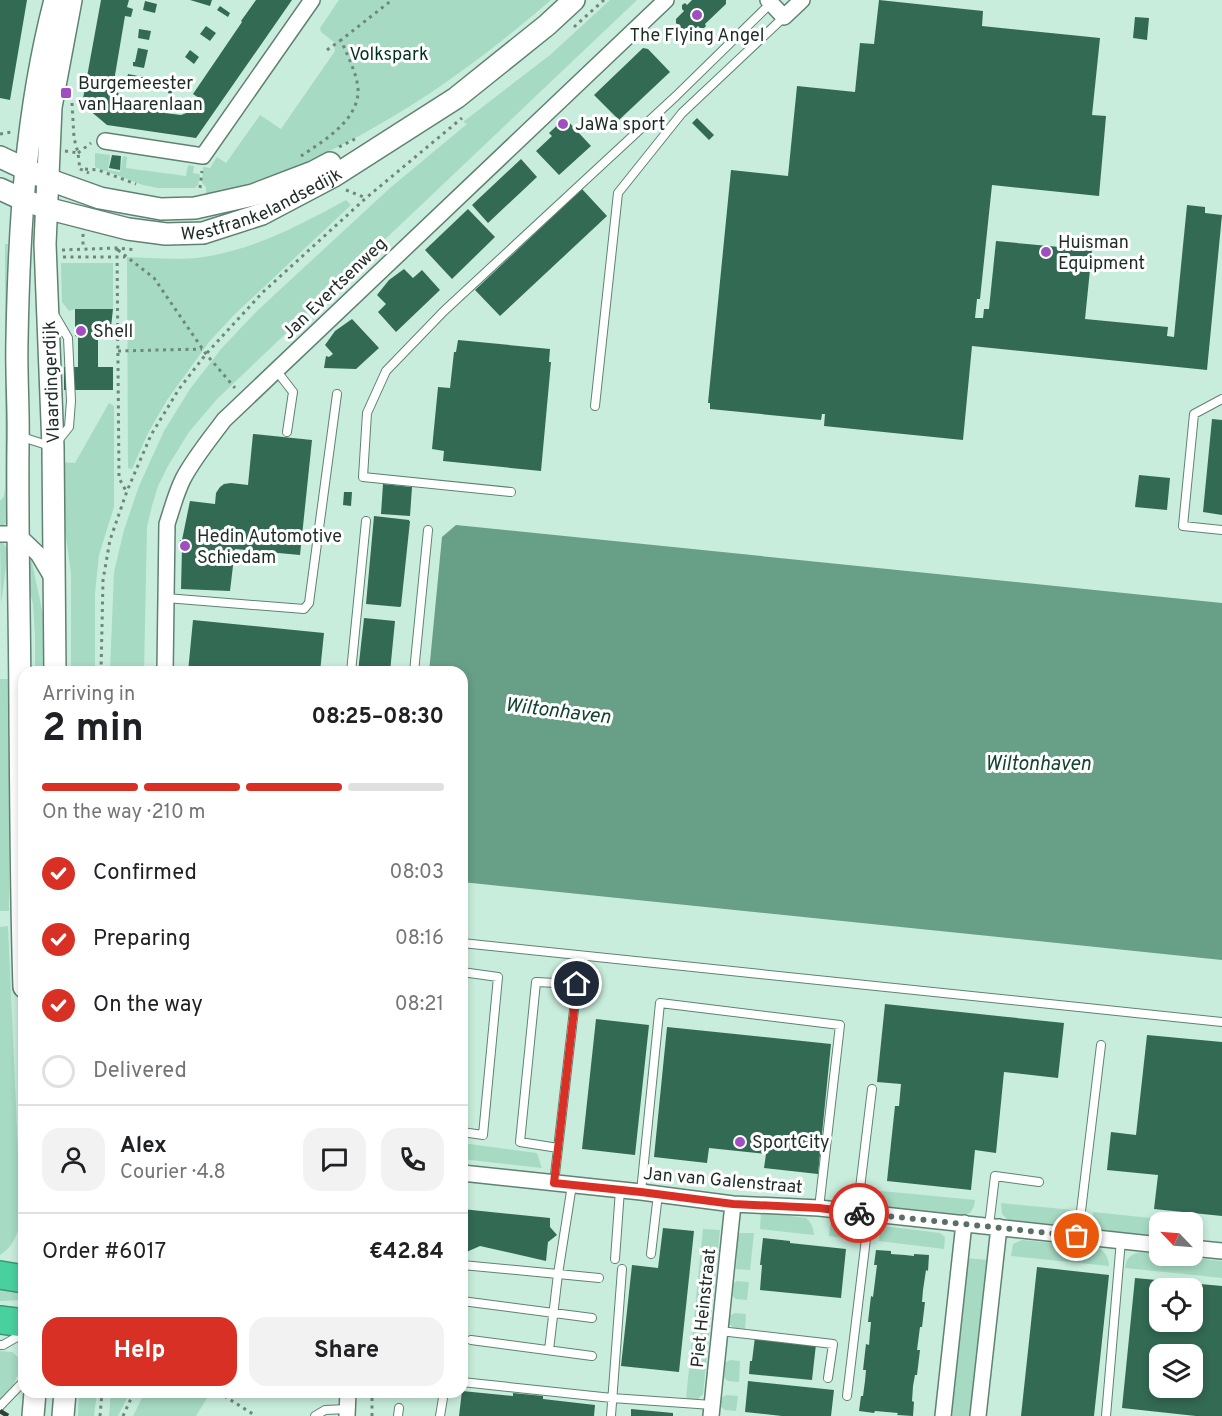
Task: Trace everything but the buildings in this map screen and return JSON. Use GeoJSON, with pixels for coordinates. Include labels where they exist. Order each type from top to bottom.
{"type":"FeatureCollection","features":[{"type":"Feature","properties":{"kind":"highway"},"geometry":{"type":"LineString","coordinates":[[0,1275],[18,1278]]}},
{"type":"Feature","properties":{"kind":"highway"},"geometry":{"type":"LineString","coordinates":[[0,1320],[18,1322]]}},
{"type":"Feature","properties":{"kind":"main road","name":"Vlaardingerdijk"},"geometry":{"type":"LineString","coordinates":[[18,797],[9,534],[18,436],[17,343],[21,233],[25,169],[45,46],[55,0]]}},
{"type":"Feature","properties":{"kind":"main road","name":"Vlaardingerdijk"},"geometry":{"type":"LineString","coordinates":[[55,666],[53,447],[45,244],[51,107],[71,0]]}},
{"type":"Feature","properties":{"kind":"main road","name":"Westfrankelandsedijk"},"geometry":{"type":"LineString","coordinates":[[46,208],[128,229],[166,234],[203,233],[262,214],[334,176],[456,98],[547,25],[574,0]]}},
{"type":"Feature","properties":{"kind":"main road","name":"Westfrankelandsedijk"},"geometry":{"type":"LineString","coordinates":[[47,179],[100,198],[161,209],[195,208],[253,195],[313,172],[456,98]]}},
{"type":"Feature","properties":{"kind":"main road"},"geometry":{"type":"LineString","coordinates":[[0,157],[47,179]]}},
{"type":"Feature","properties":{"kind":"main road"},"geometry":{"type":"LineString","coordinates":[[0,189],[46,208]]}},
{"type":"Feature","properties":{"kind":"main road"},"geometry":{"type":"LineString","coordinates":[[33,1416],[34,1398]]}},
{"type":"Feature","properties":{"kind":"main road"},"geometry":{"type":"LineString","coordinates":[[63,1416],[64,1398]]}},
{"type":"Feature","properties":{"kind":"street"},"geometry":{"type":"LineString","coordinates":[[105,141],[203,156],[312,0]]}},
{"type":"Feature","properties":{"kind":"street","name":"Jan Evertsenweg"},"geometry":{"type":"LineString","coordinates":[[165,666],[167,524],[183,479],[201,450],[224,420],[666,0]]}},
{"type":"Feature","properties":{"kind":"street"},"geometry":{"type":"LineString","coordinates":[[769,1],[784,17],[802,0]]}},
{"type":"Feature","properties":{"kind":"street","name":"Vlaardingerdijk"},"geometry":{"type":"LineString","coordinates":[[9,534],[38,554],[55,584]]}},
{"type":"Feature","properties":{"kind":"street","name":"Jan van Galenstraat"},"geometry":{"type":"LineString","coordinates":[[468,1174],[733,1204],[819,1208],[1149,1244]]}},
{"type":"Feature","properties":{"kind":"street","name":"Piet Heinstraat"},"geometry":{"type":"LineString","coordinates":[[712,1410],[733,1204]]}},
{"type":"Feature","properties":{"kind":"street"},"geometry":{"type":"LineString","coordinates":[[944,1416],[964,1224]]}},
{"type":"Feature","properties":{"kind":"street"},"geometry":{"type":"LineString","coordinates":[[978,1416],[994,1227]]}},
{"type":"Feature","properties":{"kind":"street"},"geometry":{"type":"LineString","coordinates":[[1203,1249],[1222,1251]]}},
{"type":"Feature","properties":{"kind":"lane"},"geometry":{"type":"LineString","coordinates":[[511,492],[363,477],[367,413],[386,371],[444,311],[676,96],[769,1]]}},
{"type":"Feature","properties":{"kind":"lane"},"geometry":{"type":"LineString","coordinates":[[595,406],[618,193],[682,113],[784,17]]}},
{"type":"Feature","properties":{"kind":"lane"},"geometry":{"type":"LineString","coordinates":[[276,370],[293,392],[287,432]]}},
{"type":"Feature","properties":{"kind":"lane"},"geometry":{"type":"LineString","coordinates":[[166,598],[304,609],[309,603],[338,394]]}},
{"type":"Feature","properties":{"kind":"lane"},"geometry":{"type":"LineString","coordinates":[[1222,399],[1194,414],[1184,526],[1222,530]]}},
{"type":"Feature","properties":{"kind":"lane"},"geometry":{"type":"LineString","coordinates":[[18,436],[53,447]]}},
{"type":"Feature","properties":{"kind":"lane"},"geometry":{"type":"LineString","coordinates":[[352,666],[366,521]]}},
{"type":"Feature","properties":{"kind":"lane"},"geometry":{"type":"LineString","coordinates":[[415,666],[428,530]]}},
{"type":"Feature","properties":{"kind":"lane"},"geometry":{"type":"LineString","coordinates":[[468,944],[1222,1022]]}},
{"type":"Feature","properties":{"kind":"lane"},"geometry":{"type":"LineString","coordinates":[[468,973],[498,977],[483,1135],[468,1133]]}},
{"type":"Feature","properties":{"kind":"lane"},"geometry":{"type":"LineString","coordinates":[[554,1183],[577,984],[536,982],[520,1142],[558,1148]]}},
{"type":"Feature","properties":{"kind":"lane"},"geometry":{"type":"LineString","coordinates":[[641,1192],[660,1003],[840,1025],[819,1208]]}},
{"type":"Feature","properties":{"kind":"lane"},"geometry":{"type":"LineString","coordinates":[[1077,1236],[1101,1045]]}},
{"type":"Feature","properties":{"kind":"lane"},"geometry":{"type":"LineString","coordinates":[[847,1396],[872,1089]]}},
{"type":"Feature","properties":{"kind":"lane"},"geometry":{"type":"LineString","coordinates":[[994,1227],[995,1176],[1039,1182]]}},
{"type":"Feature","properties":{"kind":"lane"},"geometry":{"type":"LineString","coordinates":[[549,1350],[572,1185]]}},
{"type":"Feature","properties":{"kind":"lane"},"geometry":{"type":"LineString","coordinates":[[615,1259],[620,1190]]}},
{"type":"Feature","properties":{"kind":"lane"},"geometry":{"type":"LineString","coordinates":[[651,1254],[658,1194]]}},
{"type":"Feature","properties":{"kind":"lane"},"geometry":{"type":"LineString","coordinates":[[1106,1416],[1121,1240]]}},
{"type":"Feature","properties":{"kind":"lane"},"geometry":{"type":"LineString","coordinates":[[468,1266],[599,1278]]}},
{"type":"Feature","properties":{"kind":"lane"},"geometry":{"type":"LineString","coordinates":[[610,1416],[622,1269]]}},
{"type":"Feature","properties":{"kind":"lane"},"geometry":{"type":"LineString","coordinates":[[468,1302],[592,1318]]}},
{"type":"Feature","properties":{"kind":"lane"},"geometry":{"type":"LineString","coordinates":[[720,1331],[832,1344],[828,1378]]}},
{"type":"Feature","properties":{"kind":"lane"},"geometry":{"type":"LineString","coordinates":[[0,1345],[18,1336]]}},
{"type":"Feature","properties":{"kind":"lane"},"geometry":{"type":"LineString","coordinates":[[471,1340],[592,1356]]}},
{"type":"Feature","properties":{"kind":"lane"},"geometry":{"type":"LineString","coordinates":[[468,1383],[712,1410]]}},
{"type":"Feature","properties":{"kind":"lane"},"geometry":{"type":"LineString","coordinates":[[0,1406],[18,1387]]}},
{"type":"Feature","properties":{"kind":"lane"},"geometry":{"type":"LineString","coordinates":[[440,1416],[443,1398]]}},
{"type":"Feature","properties":{"kind":"lane"},"geometry":{"type":"LineString","coordinates":[[315,1416],[325,1410],[347,1412]]}},
{"type":"Feature","properties":{"kind":"path"},"geometry":{"type":"LineString","coordinates":[[327,50],[392,0]]}},
{"type":"Feature","properties":{"kind":"path"},"geometry":{"type":"LineString","coordinates":[[295,160],[334,134],[351,112],[357,99],[358,88],[353,69],[341,40]]}},
{"type":"Feature","properties":{"kind":"path"},"geometry":{"type":"LineString","coordinates":[[0,134],[16,132]]}},
{"type":"Feature","properties":{"kind":"path","name":"Westfrankelandsedijk"},"geometry":{"type":"LineString","coordinates":[[335,149],[355,139]]}},
{"type":"Feature","properties":{"kind":"path"},"geometry":{"type":"LineString","coordinates":[[78,153],[80,169]]}},
{"type":"Feature","properties":{"kind":"path"},"geometry":{"type":"LineString","coordinates":[[80,169],[90,173]]}},
{"type":"Feature","properties":{"kind":"path"},"geometry":{"type":"LineString","coordinates":[[80,169],[98,170],[142,186]]}},
{"type":"Feature","properties":{"kind":"path"},"geometry":{"type":"LineString","coordinates":[[199,190],[209,188]]}},
{"type":"Feature","properties":{"kind":"path"},"geometry":{"type":"LineString","coordinates":[[102,666],[103,580],[110,540],[127,491],[151,435],[179,389],[206,354],[262,293],[366,198]]}},
{"type":"Feature","properties":{"kind":"path"},"geometry":{"type":"LineString","coordinates":[[83,249],[117,249],[154,278],[202,349],[246,399]]}},
{"type":"Feature","properties":{"kind":"path"},"geometry":{"type":"LineString","coordinates":[[117,249],[119,478],[127,491]]}},
{"type":"Feature","properties":{"kind":"path"},"geometry":{"type":"LineString","coordinates":[[118,351],[202,349]]}},
{"type":"Feature","properties":{"kind":"path"},"geometry":{"type":"LineString","coordinates":[[100,1416],[102,1398]]}},
{"type":"Feature","properties":{"kind":"path"},"geometry":{"type":"LineString","coordinates":[[123,1416],[131,1398]]}},
{"type":"Feature","properties":{"kind":"path"},"geometry":{"type":"LineString","coordinates":[[228,1398],[256,1416]]}},
{"type":"Feature","properties":{"kind":"path"},"geometry":{"type":"LineString","coordinates":[[372,1398],[372,1416]]}},
{"type":"Feature","properties":{"kind":"green space","name":"Volkspark"},"geometry":{"type":"Polygon","coordinates":[[[339,0],[551,0],[488,52],[386,121],[314,158],[276,174],[233,189],[206,195],[206,187],[202,183],[203,167],[210,168],[217,157],[226,163],[260,115],[281,129],[335,51],[334,42],[321,32],[320,28],[339,0]]]}},
{"type":"Feature","properties":{"kind":"green space"},"geometry":{"type":"Polygon","coordinates":[[[610,0],[637,0],[217,399],[189,432],[158,486],[147,527],[144,666],[110,666],[114,572],[124,530],[139,486],[164,431],[190,389],[221,349],[258,310],[390,188],[467,124],[463,122],[550,55],[610,0]]]}},
{"type":"Feature","properties":{"kind":"green space"},"geometry":{"type":"Polygon","coordinates":[[[95,153],[110,155],[108,170],[120,172],[123,156],[127,157],[126,168],[186,176],[188,165],[194,166],[193,173],[200,175],[198,185],[195,188],[158,188],[143,185],[95,167],[95,153]]]}},
{"type":"Feature","properties":{"kind":"green space"},"geometry":{"type":"Polygon","coordinates":[[[346,200],[351,205],[234,315],[209,342],[167,400],[148,433],[132,469],[128,468],[127,257],[190,258],[228,252],[281,233],[346,200]]]}},
{"type":"Feature","properties":{"kind":"green space"},"geometry":{"type":"Polygon","coordinates":[[[5,244],[10,244],[9,519],[0,527],[0,501],[5,489],[5,244]]]}},
{"type":"Feature","properties":{"kind":"green space"},"geometry":{"type":"Polygon","coordinates":[[[61,263],[113,263],[113,309],[69,311],[62,302],[61,263]]]}},
{"type":"Feature","properties":{"kind":"green space"},"geometry":{"type":"Polygon","coordinates":[[[109,403],[114,406],[114,507],[99,555],[95,593],[95,666],[71,666],[71,573],[63,516],[61,462],[75,463],[109,403]]]}},
{"type":"Feature","properties":{"kind":"green space"},"geometry":{"type":"Polygon","coordinates":[[[0,541],[8,550],[1,605],[0,541]]]}},
{"type":"Feature","properties":{"kind":"green space"},"geometry":{"type":"Polygon","coordinates":[[[30,553],[46,629],[46,666],[35,666],[33,604],[26,577],[27,554],[30,553]]]}},
{"type":"Feature","properties":{"kind":"green space"},"geometry":{"type":"Polygon","coordinates":[[[0,679],[9,679],[9,911],[0,911],[0,679]]]}},
{"type":"Feature","properties":{"kind":"green space"},"geometry":{"type":"Polygon","coordinates":[[[8,926],[18,1153],[18,1230],[11,1244],[0,1255],[0,927],[8,926]]]}},
{"type":"Feature","properties":{"kind":"green space"},"geometry":{"type":"Polygon","coordinates":[[[468,1144],[537,1153],[542,1168],[468,1160],[468,1144]]]}},
{"type":"Feature","properties":{"kind":"green space"},"geometry":{"type":"Polygon","coordinates":[[[871,1190],[975,1200],[970,1213],[960,1216],[879,1207],[872,1200],[871,1190]]]}},
{"type":"Feature","properties":{"kind":"green space"},"geometry":{"type":"Polygon","coordinates":[[[1001,1203],[1073,1210],[1073,1215],[1068,1222],[1059,1226],[1009,1221],[1002,1214],[1001,1203]]]}},
{"type":"Feature","properties":{"kind":"green space"},"geometry":{"type":"Polygon","coordinates":[[[761,1212],[806,1218],[812,1225],[814,1235],[760,1229],[761,1212]]]}},
{"type":"Feature","properties":{"kind":"green space"},"geometry":{"type":"Polygon","coordinates":[[[1093,1212],[1149,1218],[1149,1235],[1101,1230],[1094,1223],[1093,1212]]]}},
{"type":"Feature","properties":{"kind":"green space"},"geometry":{"type":"Polygon","coordinates":[[[834,1221],[854,1223],[858,1226],[856,1240],[829,1236],[830,1225],[834,1221]]]}},
{"type":"Feature","properties":{"kind":"green space"},"geometry":{"type":"Polygon","coordinates":[[[883,1226],[940,1233],[945,1237],[944,1249],[879,1241],[880,1228],[883,1226]]]}},
{"type":"Feature","properties":{"kind":"green space"},"geometry":{"type":"Polygon","coordinates":[[[703,1229],[720,1230],[703,1394],[697,1400],[686,1399],[703,1229]]]}},
{"type":"Feature","properties":{"kind":"green space"},"geometry":{"type":"Polygon","coordinates":[[[738,1233],[754,1233],[750,1270],[736,1269],[738,1233]]]}},
{"type":"Feature","properties":{"kind":"green space"},"geometry":{"type":"Polygon","coordinates":[[[1022,1240],[1098,1247],[1106,1255],[1109,1266],[1011,1256],[1013,1244],[1022,1240]]]}},
{"type":"Feature","properties":{"kind":"green space"},"geometry":{"type":"Polygon","coordinates":[[[1149,1253],[1149,1266],[1203,1266],[1203,1259],[1222,1261],[1222,1278],[1125,1268],[1126,1262],[1133,1254],[1149,1253]]]}},
{"type":"Feature","properties":{"kind":"green space"},"geometry":{"type":"Polygon","coordinates":[[[966,1258],[988,1260],[972,1416],[950,1416],[966,1258]]]}},
{"type":"Feature","properties":{"kind":"green space"},"geometry":{"type":"Polygon","coordinates":[[[737,1281],[749,1282],[747,1300],[736,1299],[731,1295],[732,1284],[737,1281]]]}},
{"type":"Feature","properties":{"kind":"green space"},"geometry":{"type":"Polygon","coordinates":[[[0,1285],[18,1290],[18,1300],[0,1301],[0,1285]]]}},
{"type":"Feature","properties":{"kind":"green space"},"geometry":{"type":"Polygon","coordinates":[[[735,1313],[746,1314],[745,1329],[734,1328],[729,1324],[729,1316],[735,1313]]]}},
{"type":"Feature","properties":{"kind":"green space"},"geometry":{"type":"Polygon","coordinates":[[[0,1351],[12,1352],[18,1358],[18,1375],[12,1387],[0,1400],[0,1351]]]}},
{"type":"Feature","properties":{"kind":"green space"},"geometry":{"type":"Polygon","coordinates":[[[730,1360],[740,1361],[739,1382],[728,1381],[723,1377],[724,1363],[730,1360]]]}},
{"type":"Feature","properties":{"kind":"green space"},"geometry":{"type":"Polygon","coordinates":[[[726,1395],[738,1396],[736,1411],[725,1410],[720,1406],[721,1398],[726,1395]]]}},
{"type":"Feature","properties":{"kind":"green space"},"geometry":{"type":"Polygon","coordinates":[[[79,1398],[96,1398],[94,1416],[78,1416],[79,1398]]]}},
{"type":"Feature","properties":{"kind":"green space"},"geometry":{"type":"Polygon","coordinates":[[[110,1398],[127,1398],[118,1416],[109,1416],[110,1398]]]}},
{"type":"Feature","properties":{"kind":"green space"},"geometry":{"type":"Polygon","coordinates":[[[142,1398],[207,1398],[196,1416],[133,1416],[142,1398]]]}},
{"type":"Feature","properties":{"kind":"water","name":"Wiltonhaven"},"geometry":{"type":"Polygon","coordinates":[[[456,525],[1222,603],[1222,960],[468,883],[468,666],[430,666],[442,537],[456,525]]]}},
{"type":"Feature","properties":{"kind":"railway"},"geometry":{"type":"LineString","coordinates":[[0,1411],[8,1416]]}},
{"type":"Feature","properties":{"kind":"way so far"},"geometry":{"type":"LineString","coordinates":[[859,1213],[1077,1236]]}},
{"type":"Feature","properties":{"kind":"place","name":"The Flying Angel"},"geometry":{"type":"Point","coordinates":[697,15]}},
{"type":"Feature","properties":{"kind":"place","name":"Burgemeester van Haarenlaan"},"geometry":{"type":"Point","coordinates":[66,93]}},
{"type":"Feature","properties":{"kind":"place","name":"JaWa sport"},"geometry":{"type":"Point","coordinates":[563,124]}},
{"type":"Feature","properties":{"kind":"place","name":"Huisman Equipment"},"geometry":{"type":"Point","coordinates":[1046,252]}},
{"type":"Feature","properties":{"kind":"place","name":"Shell"},"geometry":{"type":"Point","coordinates":[81,331]}},
{"type":"Feature","properties":{"kind":"place","name":"Hedin Automotive Schiedam"},"geometry":{"type":"Point","coordinates":[185,546]}},
{"type":"Feature","properties":{"kind":"place","name":"SportCity"},"geometry":{"type":"Point","coordinates":[740,1142]}},
{"type":"Feature","properties":{"kind":"route"},"geometry":{"type":"LineString","coordinates":[[577,984],[554,1183],[733,1204],[819,1208],[859,1213]]}}]}
